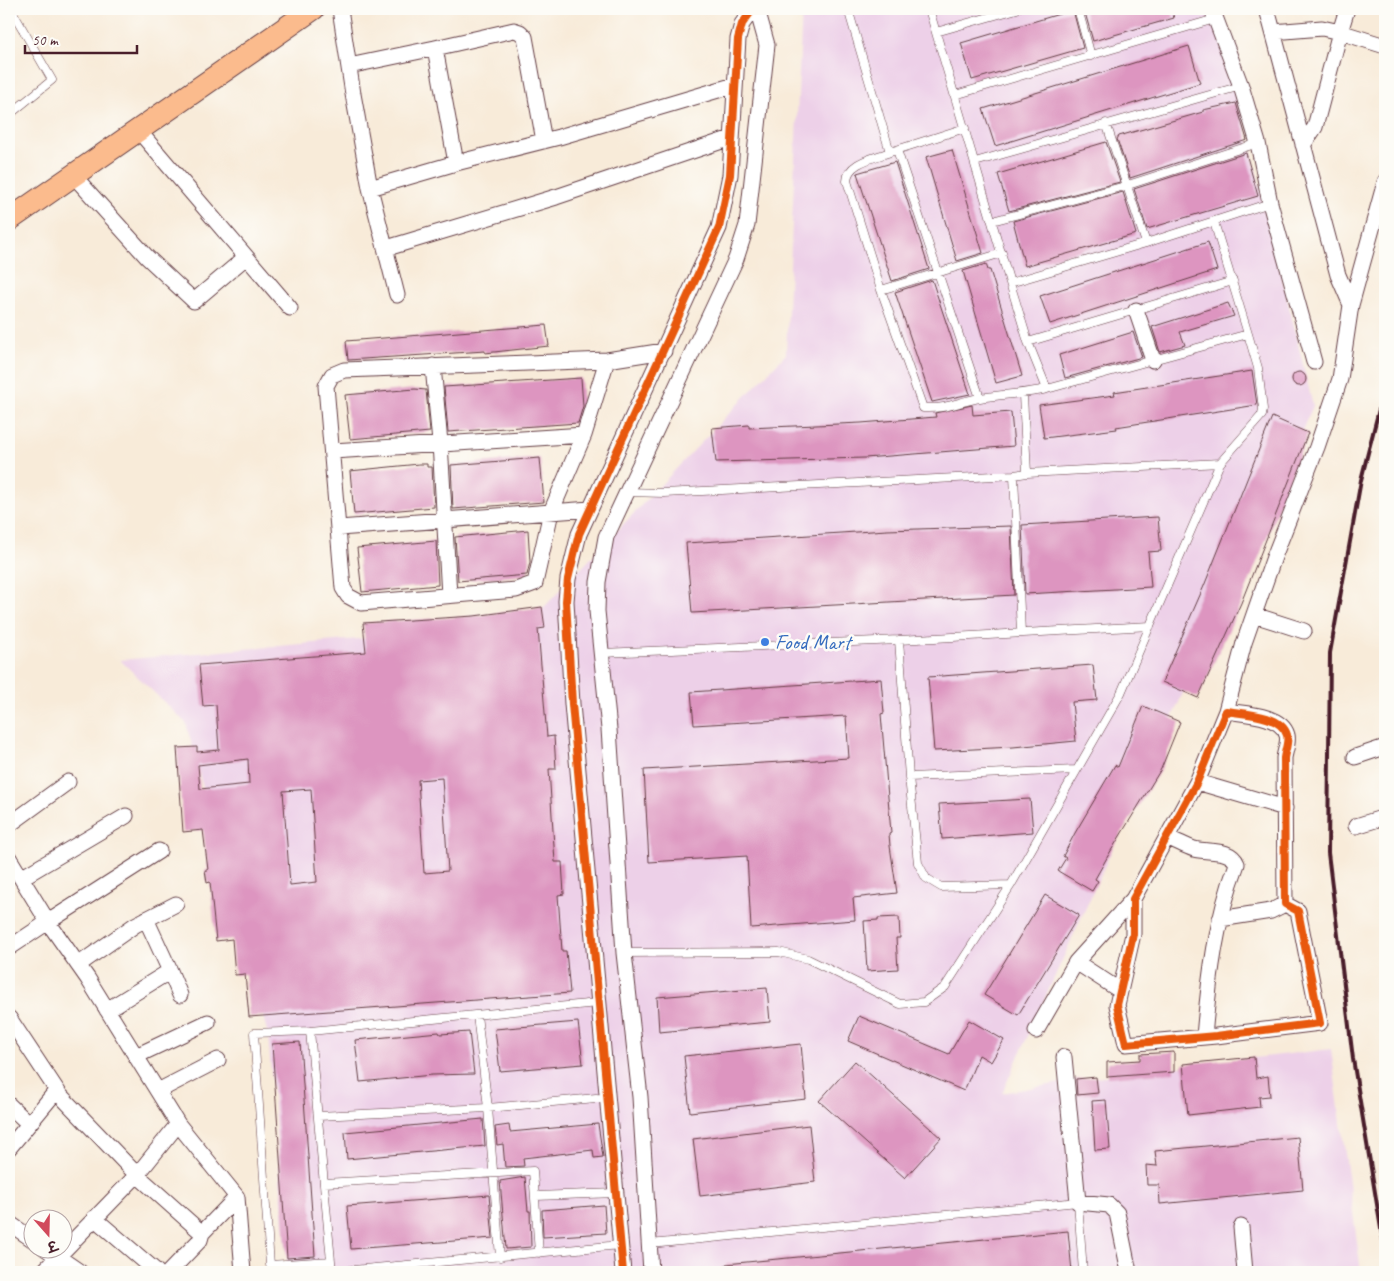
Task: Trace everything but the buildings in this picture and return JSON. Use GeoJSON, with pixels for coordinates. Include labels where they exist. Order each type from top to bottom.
{"type":"FeatureCollection","features":[{"type":"Feature","properties":{"kind":"main road"},"geometry":{"type":"LineString","coordinates":[[9,220],[313,9]]}},
{"type":"Feature","properties":{"kind":"street"},"geometry":{"type":"LineString","coordinates":[[340,9],[370,188],[387,248],[397,295]]}},
{"type":"Feature","properties":{"kind":"street"},"geometry":{"type":"LineString","coordinates":[[623,1272],[572,704],[566,601],[568,579],[579,534],[719,228],[730,175],[738,39],[742,24],[755,9]]}},
{"type":"Feature","properties":{"kind":"street"},"geometry":{"type":"LineString","coordinates":[[651,1272],[640,1097],[624,953],[610,729],[597,612],[598,582],[606,537],[736,258],[747,225],[767,46],[755,9]]}},
{"type":"Feature","properties":{"kind":"street"},"geometry":{"type":"LineString","coordinates":[[1267,9],[1338,275],[1351,305]]}},
{"type":"Feature","properties":{"kind":"street"},"geometry":{"type":"LineString","coordinates":[[1303,145],[1315,127],[1347,9]]}},
{"type":"Feature","properties":{"kind":"street"},"geometry":{"type":"LineString","coordinates":[[1213,14],[1241,86],[1258,143],[1270,202],[1314,362]]}},
{"type":"Feature","properties":{"kind":"street"},"geometry":{"type":"LineString","coordinates":[[1274,32],[1322,28],[1385,46]]}},
{"type":"Feature","properties":{"kind":"street"},"geometry":{"type":"LineString","coordinates":[[349,66],[514,30],[520,32],[525,37],[544,141]]}},
{"type":"Feature","properties":{"kind":"street"},"geometry":{"type":"LineString","coordinates":[[435,48],[456,163]]}},
{"type":"Feature","properties":{"kind":"street"},"geometry":{"type":"LineString","coordinates":[[370,188],[456,163],[544,141],[735,85]]}},
{"type":"Feature","properties":{"kind":"street"},"geometry":{"type":"LineString","coordinates":[[138,130],[290,308]]}},
{"type":"Feature","properties":{"kind":"street"},"geometry":{"type":"LineString","coordinates":[[387,248],[556,197],[731,138]]}},
{"type":"Feature","properties":{"kind":"street"},"geometry":{"type":"LineString","coordinates":[[73,175],[147,257],[194,301],[246,257]]}},
{"type":"Feature","properties":{"kind":"street"},"geometry":{"type":"LineString","coordinates":[[1036,1031],[1076,962],[1133,899],[1197,782],[1226,711],[1254,615],[1317,447],[1340,379],[1351,305],[1385,182]]}},
{"type":"Feature","properties":{"kind":"street"},"geometry":{"type":"LineString","coordinates":[[1136,310],[1153,360]]}},
{"type":"Feature","properties":{"kind":"street"},"geometry":{"type":"LineString","coordinates":[[607,360],[584,435],[551,512],[535,583],[516,590],[361,603],[348,596],[343,588],[333,451],[326,386],[332,375],[344,370],[607,360],[664,351]]}},
{"type":"Feature","properties":{"kind":"street"},"geometry":{"type":"LineString","coordinates":[[432,366],[440,443],[449,595]]}},
{"type":"Feature","properties":{"kind":"street"},"geometry":{"type":"LineString","coordinates":[[333,451],[584,435]]}},
{"type":"Feature","properties":{"kind":"street"},"geometry":{"type":"LineString","coordinates":[[339,528],[590,509]]}},
{"type":"Feature","properties":{"kind":"street"},"geometry":{"type":"LineString","coordinates":[[1254,615],[1304,631]]}},
{"type":"Feature","properties":{"kind":"street"},"geometry":{"type":"LineString","coordinates":[[1226,711],[1269,718],[1285,729],[1288,736],[1284,758],[1285,904]]}},
{"type":"Feature","properties":{"kind":"street"},"geometry":{"type":"LineString","coordinates":[[1355,757],[1385,748]]}},
{"type":"Feature","properties":{"kind":"street"},"geometry":{"type":"LineString","coordinates":[[9,825],[68,782]]}},
{"type":"Feature","properties":{"kind":"street"},"geometry":{"type":"LineString","coordinates":[[1197,782],[1285,808]]}},
{"type":"Feature","properties":{"kind":"street"},"geometry":{"type":"LineString","coordinates":[[21,878],[126,816]]}},
{"type":"Feature","properties":{"kind":"street"},"geometry":{"type":"LineString","coordinates":[[1356,826],[1385,817]]}},
{"type":"Feature","properties":{"kind":"street"},"geometry":{"type":"LineString","coordinates":[[1168,838],[1195,849],[1228,854],[1235,857],[1237,864],[1227,890],[1220,919],[1208,994],[1204,1037]]}},
{"type":"Feature","properties":{"kind":"street"},"geometry":{"type":"LineString","coordinates":[[9,948],[159,851]]}},
{"type":"Feature","properties":{"kind":"street"},"geometry":{"type":"LineString","coordinates":[[9,858],[178,1124],[237,1197],[244,1272]]}},
{"type":"Feature","properties":{"kind":"street"},"geometry":{"type":"LineString","coordinates":[[1133,899],[1133,934],[1116,1005],[1126,1044],[1320,1023],[1298,911],[1285,904]]}},
{"type":"Feature","properties":{"kind":"street"},"geometry":{"type":"LineString","coordinates":[[78,965],[146,919],[176,904]]}},
{"type":"Feature","properties":{"kind":"street"},"geometry":{"type":"LineString","coordinates":[[1220,919],[1270,911],[1285,904]]}},
{"type":"Feature","properties":{"kind":"street"},"geometry":{"type":"LineString","coordinates":[[146,919],[180,995]]}},
{"type":"Feature","properties":{"kind":"street"},"geometry":{"type":"LineString","coordinates":[[1076,962],[1119,990]]}},
{"type":"Feature","properties":{"kind":"street"},"geometry":{"type":"LineString","coordinates":[[107,1010],[170,971]]}},
{"type":"Feature","properties":{"kind":"street"},"geometry":{"type":"LineString","coordinates":[[9,1018],[57,1090],[137,1175],[202,1233]]}},
{"type":"Feature","properties":{"kind":"street"},"geometry":{"type":"LineString","coordinates":[[136,1056],[208,1022]]}},
{"type":"Feature","properties":{"kind":"street"},"geometry":{"type":"LineString","coordinates":[[1064,1058],[1078,1202],[1108,1205],[1117,1213],[1129,1272]]}},
{"type":"Feature","properties":{"kind":"street"},"geometry":{"type":"LineString","coordinates":[[158,1091],[218,1060]]}},
{"type":"Feature","properties":{"kind":"street"},"geometry":{"type":"LineString","coordinates":[[9,1148],[57,1090]]}},
{"type":"Feature","properties":{"kind":"street"},"geometry":{"type":"LineString","coordinates":[[9,1105],[29,1124]]}},
{"type":"Feature","properties":{"kind":"street"},"geometry":{"type":"LineString","coordinates":[[72,1236],[94,1218],[137,1175],[178,1124]]}},
{"type":"Feature","properties":{"kind":"street"},"geometry":{"type":"LineString","coordinates":[[169,1272],[200,1240],[202,1233],[237,1197]]}},
{"type":"Feature","properties":{"kind":"street"},"geometry":{"type":"LineString","coordinates":[[94,1218],[157,1272]]}},
{"type":"Feature","properties":{"kind":"street"},"geometry":{"type":"LineString","coordinates":[[9,1223],[22,1233]]}},
{"type":"Feature","properties":{"kind":"street"},"geometry":{"type":"LineString","coordinates":[[1241,1227],[1245,1272]]}},
{"type":"Feature","properties":{"kind":"street"},"geometry":{"type":"LineString","coordinates":[[43,1272],[48,1258]]}},
{"type":"Feature","properties":{"kind":"street"},"geometry":{"type":"LineString","coordinates":[[58,1258],[80,1272]]}},
{"type":"Feature","properties":{"kind":"lane"},"geometry":{"type":"LineString","coordinates":[[9,115],[52,80],[11,9]]}},
{"type":"Feature","properties":{"kind":"lane"},"geometry":{"type":"LineString","coordinates":[[848,9],[894,151],[939,272],[980,398]]}},
{"type":"Feature","properties":{"kind":"lane"},"geometry":{"type":"LineString","coordinates":[[930,9],[1028,342],[1047,390]]}},
{"type":"Feature","properties":{"kind":"lane"},"geometry":{"type":"LineString","coordinates":[[936,32],[1017,9]]}},
{"type":"Feature","properties":{"kind":"lane"},"geometry":{"type":"LineString","coordinates":[[1078,9],[1091,56]]}},
{"type":"Feature","properties":{"kind":"lane"},"geometry":{"type":"LineString","coordinates":[[955,95],[1091,56],[1213,14]]}},
{"type":"Feature","properties":{"kind":"lane"},"geometry":{"type":"LineString","coordinates":[[975,162],[1106,123],[1241,86]]}},
{"type":"Feature","properties":{"kind":"lane"},"geometry":{"type":"LineString","coordinates":[[1106,123],[1125,186],[1146,243]]}},
{"type":"Feature","properties":{"kind":"lane"},"geometry":{"type":"LineString","coordinates":[[965,128],[852,167],[847,174],[847,181],[881,290],[923,408],[944,409],[980,398],[1023,395],[1047,390],[1248,334]]}},
{"type":"Feature","properties":{"kind":"lane"},"geometry":{"type":"LineString","coordinates":[[992,222],[1125,186],[1258,143]]}},
{"type":"Feature","properties":{"kind":"lane"},"geometry":{"type":"LineString","coordinates":[[1010,283],[1214,222],[1270,202]]}},
{"type":"Feature","properties":{"kind":"lane"},"geometry":{"type":"LineString","coordinates":[[624,953],[779,952],[808,958],[900,1004],[924,1002],[945,987],[1011,885],[1121,693],[1220,464],[1252,427],[1263,410],[1258,368],[1214,222]]}},
{"type":"Feature","properties":{"kind":"lane"},"geometry":{"type":"LineString","coordinates":[[881,290],[1002,253]]}},
{"type":"Feature","properties":{"kind":"lane"},"geometry":{"type":"LineString","coordinates":[[1028,342],[1232,281]]}},
{"type":"Feature","properties":{"kind":"lane"},"geometry":{"type":"LineString","coordinates":[[1023,395],[1027,473]]}},
{"type":"Feature","properties":{"kind":"lane"},"geometry":{"type":"LineString","coordinates":[[626,492],[664,493],[1220,464]]}},
{"type":"Feature","properties":{"kind":"lane"},"geometry":{"type":"LineString","coordinates":[[1014,475],[1021,633]]}},
{"type":"Feature","properties":{"kind":"lane"},"geometry":{"type":"LineString","coordinates":[[602,653],[898,640],[1150,626]]}},
{"type":"Feature","properties":{"kind":"lane"},"geometry":{"type":"LineString","coordinates":[[898,640],[918,863],[926,878],[942,887],[1011,885]]}},
{"type":"Feature","properties":{"kind":"lane"},"geometry":{"type":"LineString","coordinates":[[909,778],[1076,770]]}},
{"type":"Feature","properties":{"kind":"lane"},"geometry":{"type":"LineString","coordinates":[[331,1261],[271,1269],[254,1034],[598,1003]]}},
{"type":"Feature","properties":{"kind":"lane"},"geometry":{"type":"LineString","coordinates":[[477,1015],[488,1108],[500,1256]]}},
{"type":"Feature","properties":{"kind":"lane"},"geometry":{"type":"LineString","coordinates":[[310,1030],[332,1272],[620,1245]]}},
{"type":"Feature","properties":{"kind":"lane"},"geometry":{"type":"LineString","coordinates":[[318,1116],[488,1108],[596,1098],[608,1099]]}},
{"type":"Feature","properties":{"kind":"lane"},"geometry":{"type":"LineString","coordinates":[[324,1183],[534,1171],[539,1253]]}},
{"type":"Feature","properties":{"kind":"lane"},"geometry":{"type":"LineString","coordinates":[[536,1196],[616,1193]]}},
{"type":"Feature","properties":{"kind":"lane"},"geometry":{"type":"LineString","coordinates":[[650,1244],[1078,1202],[1083,1272]]}},
{"type":"Feature","properties":{"kind":"shaded area","name":"Food Mart"},"geometry":{"type":"Polygon","coordinates":[[[802,9],[1217,9],[1313,406],[1002,1093],[1096,1077],[1331,1049],[1361,1272],[288,1272],[268,1035],[186,723],[120,660],[528,624],[786,354],[802,9]]]}},
{"type":"Feature","properties":{"kind":"railway"},"geometry":{"type":"LineString","coordinates":[[1385,386],[1361,480],[1330,653],[1328,853],[1353,1059],[1385,1253]]}},
{"type":"Feature","properties":{"kind":"cycle path"},"geometry":{"type":"LineString","coordinates":[[623,1272],[572,704],[566,601],[568,579],[579,534],[719,228],[730,175],[738,39],[742,24],[753,9]]}},
{"type":"Feature","properties":{"kind":"cycle path"},"geometry":{"type":"LineString","coordinates":[[1226,711],[1251,714],[1270,719],[1283,728],[1287,735],[1284,758],[1285,904],[1298,911],[1320,1023],[1216,1036],[1126,1044],[1117,1005],[1133,934],[1133,899],[1197,782],[1226,711]]}},
{"type":"Feature","properties":{"kind":"place","name":"Food Mart"},"geometry":{"type":"Point","coordinates":[765,642]}}]}
